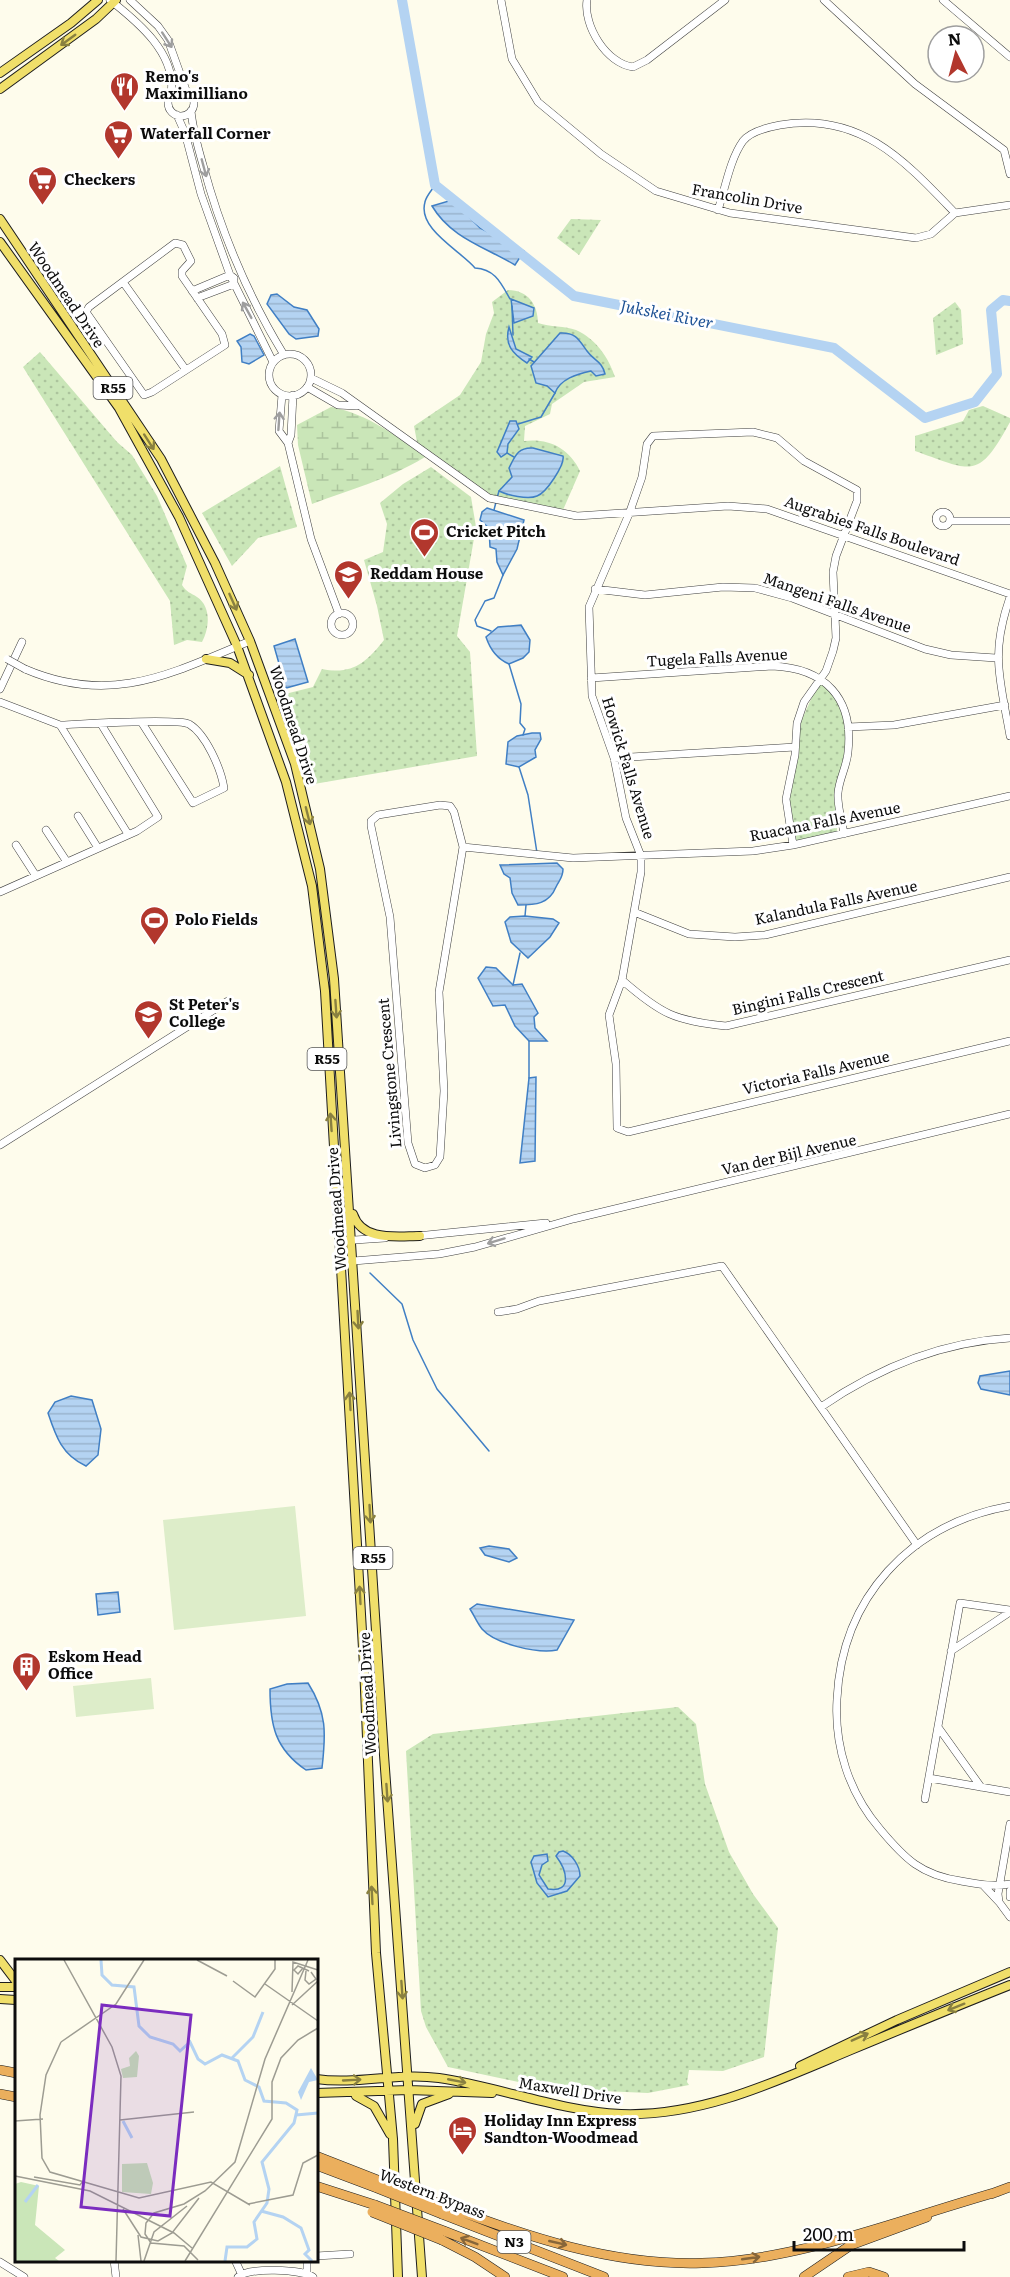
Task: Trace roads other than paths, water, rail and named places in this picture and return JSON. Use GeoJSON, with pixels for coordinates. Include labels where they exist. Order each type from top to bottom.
{"type":"FeatureCollection","features":[{"type":"Feature","properties":{"kind":"highway"},"geometry":{"type":"LineString","coordinates":[[0,2070],[15,2073]]}},
{"type":"Feature","properties":{"kind":"highway"},"geometry":{"type":"LineString","coordinates":[[0,2094],[15,2097]]}},
{"type":"Feature","properties":{"kind":"highway"},"geometry":{"type":"LineString","coordinates":[[318,2157],[379,2184]]}},
{"type":"Feature","properties":{"kind":"highway","name":"Western Bypass"},"geometry":{"type":"LineString","coordinates":[[318,2166],[379,2184],[604,2277]]}},
{"type":"Feature","properties":{"kind":"highway"},"geometry":{"type":"LineString","coordinates":[[804,2277],[836,2253],[861,2241],[1010,2187]]}},
{"type":"Feature","properties":{"kind":"highway","name":"Western Bypass"},"geometry":{"type":"LineString","coordinates":[[318,2188],[563,2277]]}},
{"type":"Feature","properties":{"kind":"highway"},"geometry":{"type":"LineString","coordinates":[[442,2209],[552,2242],[622,2257],[703,2264],[788,2251],[997,2192]]}},
{"type":"Feature","properties":{"kind":"highway"},"geometry":{"type":"LineString","coordinates":[[443,2235],[505,2277]]}},
{"type":"Feature","properties":{"kind":"highway"},"geometry":{"type":"LineString","coordinates":[[848,2277],[869,2272],[884,2277]]}},
{"type":"Feature","properties":{"kind":"main road"},"geometry":{"type":"LineString","coordinates":[[0,73],[71,23],[98,0]]}},
{"type":"Feature","properties":{"kind":"main road"},"geometry":{"type":"LineString","coordinates":[[0,89],[87,26],[113,1]]}},
{"type":"Feature","properties":{"kind":"main road","name":"Woodmead Drive"},"geometry":{"type":"LineString","coordinates":[[0,219],[160,459],[211,554],[250,641],[295,764],[320,869],[332,957],[353,1240],[384,1755],[422,2277]]}},
{"type":"Feature","properties":{"kind":"main road","name":"Woodmead Drive"},"geometry":{"type":"LineString","coordinates":[[0,242],[119,408],[179,517],[249,675],[286,782],[314,898],[325,991],[364,1666],[375,1953],[393,2139],[398,2277]]}},
{"type":"Feature","properties":{"kind":"main road"},"geometry":{"type":"LineString","coordinates":[[206,659],[230,663],[249,675]]}},
{"type":"Feature","properties":{"kind":"main road"},"geometry":{"type":"LineString","coordinates":[[350,1202],[355,1221],[369,1233],[383,1236],[420,1236]]}},
{"type":"Feature","properties":{"kind":"main road"},"geometry":{"type":"LineString","coordinates":[[0,1960],[15,1980]]}},
{"type":"Feature","properties":{"kind":"main road","name":"Maxwell Drive"},"geometry":{"type":"LineString","coordinates":[[771,2083],[824,2052],[1010,1972]]}},
{"type":"Feature","properties":{"kind":"main road","name":"Maxwell Drive"},"geometry":{"type":"LineString","coordinates":[[318,2079],[345,2081],[408,2077],[438,2078],[591,2111],[639,2114],[706,2105],[771,2083],[1010,1984]]}},
{"type":"Feature","properties":{"kind":"main road"},"geometry":{"type":"LineString","coordinates":[[0,1999],[15,2000]]}},
{"type":"Feature","properties":{"kind":"main road","name":"Maxwell Drive"},"geometry":{"type":"LineString","coordinates":[[318,2093],[409,2090],[505,2094]]}},
{"type":"Feature","properties":{"kind":"main road"},"geometry":{"type":"LineString","coordinates":[[413,2140],[417,2114],[422,2104],[431,2098],[458,2092]]}},
{"type":"Feature","properties":{"kind":"main road"},"geometry":{"type":"LineString","coordinates":[[340,2094],[355,2095],[369,2101],[380,2114],[393,2139]]}},
{"type":"Feature","properties":{"kind":"street"},"geometry":{"type":"LineString","coordinates":[[130,0],[158,26],[168,40],[186,90],[194,98],[191,111],[208,184],[239,270],[284,355]]}},
{"type":"Feature","properties":{"kind":"street","name":"Francolin Drive"},"geometry":{"type":"LineString","coordinates":[[501,0],[512,59],[541,106],[601,154],[660,194],[718,210],[916,238],[931,234],[956,213]]}},
{"type":"Feature","properties":{"kind":"street"},"geometry":{"type":"LineString","coordinates":[[587,0],[591,25],[602,46],[620,64],[633,67],[647,60],[725,0]]}},
{"type":"Feature","properties":{"kind":"street"},"geometry":{"type":"LineString","coordinates":[[824,0],[915,84],[1004,150],[1010,174]]}},
{"type":"Feature","properties":{"kind":"street"},"geometry":{"type":"LineString","coordinates":[[943,0],[1010,57]]}},
{"type":"Feature","properties":{"kind":"street"},"geometry":{"type":"LineString","coordinates":[[113,1],[140,25],[157,46],[166,67],[171,84],[168,106],[177,115],[183,127],[201,194],[233,279],[273,362],[269,381],[282,395],[293,395],[308,387],[311,370],[301,356],[284,355],[273,362]]}},
{"type":"Feature","properties":{"kind":"street"},"geometry":{"type":"LineString","coordinates":[[171,94],[178,90],[186,90]]}},
{"type":"Feature","properties":{"kind":"street"},"geometry":{"type":"LineString","coordinates":[[177,115],[185,116],[191,111]]}},
{"type":"Feature","properties":{"kind":"street"},"geometry":{"type":"LineString","coordinates":[[718,210],[738,152],[745,139],[770,128],[800,123],[841,127],[864,134],[911,166],[956,213],[1010,205]]}},
{"type":"Feature","properties":{"kind":"street"},"geometry":{"type":"LineString","coordinates":[[177,242],[183,245],[190,265],[181,273],[225,343],[222,349],[150,394],[141,393],[87,315],[88,307],[123,282],[177,242]]}},
{"type":"Feature","properties":{"kind":"street"},"geometry":{"type":"LineString","coordinates":[[197,298],[233,279],[239,270]]}},
{"type":"Feature","properties":{"kind":"street"},"geometry":{"type":"LineString","coordinates":[[192,291],[233,279],[244,280]]}},
{"type":"Feature","properties":{"kind":"street"},"geometry":{"type":"LineString","coordinates":[[123,282],[186,370]]}},
{"type":"Feature","properties":{"kind":"street","name":"Augrabies Falls Boulevard"},"geometry":{"type":"LineString","coordinates":[[311,378],[338,390],[357,406],[393,428],[489,498],[577,516],[747,507],[767,509],[1010,596]]}},
{"type":"Feature","properties":{"kind":"street","name":"Augrabies Falls Boulevard"},"geometry":{"type":"LineString","coordinates":[[308,387],[338,405],[357,406]]}},
{"type":"Feature","properties":{"kind":"street"},"geometry":{"type":"LineString","coordinates":[[282,395],[278,430],[288,443],[311,539],[339,614]]}},
{"type":"Feature","properties":{"kind":"street"},"geometry":{"type":"LineString","coordinates":[[288,443],[291,435],[293,395]]}},
{"type":"Feature","properties":{"kind":"street","name":"Howick Falls Avenue"},"geometry":{"type":"LineString","coordinates":[[628,1132],[616,1126],[616,1064],[609,1024],[611,1005],[622,980],[641,872],[641,856],[627,818],[614,758],[595,709],[591,678],[589,607],[629,514],[642,477],[647,444],[651,437],[660,434],[753,432],[777,438],[804,460],[855,488],[858,497],[843,535]]}},
{"type":"Feature","properties":{"kind":"street"},"geometry":{"type":"LineString","coordinates":[[950,521],[1010,520]]}},
{"type":"Feature","properties":{"kind":"street"},"geometry":{"type":"LineString","coordinates":[[793,845],[786,799],[797,723],[804,702],[820,678],[833,651],[832,572],[843,535]]}},
{"type":"Feature","properties":{"kind":"street","name":"Mangeni Falls Avenue"},"geometry":{"type":"LineString","coordinates":[[595,589],[645,595],[723,587],[755,588],[782,595],[935,652],[996,658]]}},
{"type":"Feature","properties":{"kind":"street"},"geometry":{"type":"LineString","coordinates":[[1010,596],[1001,623],[996,658],[1010,736]]}},
{"type":"Feature","properties":{"kind":"street"},"geometry":{"type":"LineString","coordinates":[[3,657],[25,669],[69,683],[117,687],[144,682],[250,641]]}},
{"type":"Feature","properties":{"kind":"street"},"geometry":{"type":"LineString","coordinates":[[0,689],[22,642]]}},
{"type":"Feature","properties":{"kind":"street","name":"Tugela Falls Avenue"},"geometry":{"type":"LineString","coordinates":[[591,678],[772,666],[795,668],[820,678],[831,687],[839,699],[848,727],[848,754],[838,792],[844,834]]}},
{"type":"Feature","properties":{"kind":"street"},"geometry":{"type":"LineString","coordinates":[[0,702],[60,725],[172,720],[188,724],[201,734],[224,788],[193,803],[142,723]]}},
{"type":"Feature","properties":{"kind":"street"},"geometry":{"type":"LineString","coordinates":[[848,727],[904,724],[1005,705]]}},
{"type":"Feature","properties":{"kind":"street"},"geometry":{"type":"LineString","coordinates":[[0,892],[157,820],[158,814],[101,724]]}},
{"type":"Feature","properties":{"kind":"street"},"geometry":{"type":"LineString","coordinates":[[60,725],[128,834]]}},
{"type":"Feature","properties":{"kind":"street"},"geometry":{"type":"LineString","coordinates":[[614,758],[795,747]]}},
{"type":"Feature","properties":{"kind":"street","name":"Ruacana Falls Avenue"},"geometry":{"type":"LineString","coordinates":[[463,847],[573,858],[753,851],[793,845],[1010,796]]}},
{"type":"Feature","properties":{"kind":"street","name":"Livingstone Crescent"},"geometry":{"type":"LineString","coordinates":[[440,805],[450,806],[454,812],[463,847],[439,992],[444,1091],[440,1157],[435,1165],[425,1168],[416,1164],[408,1143],[390,917],[371,821],[378,815],[440,805]]}},
{"type":"Feature","properties":{"kind":"street"},"geometry":{"type":"LineString","coordinates":[[78,816],[98,848]]}},
{"type":"Feature","properties":{"kind":"street"},"geometry":{"type":"LineString","coordinates":[[46,831],[67,862]]}},
{"type":"Feature","properties":{"kind":"street"},"geometry":{"type":"LineString","coordinates":[[16,845],[36,876]]}},
{"type":"Feature","properties":{"kind":"street","name":"Kalandula Falls Avenue"},"geometry":{"type":"LineString","coordinates":[[634,912],[689,934],[765,935],[1010,878]]}},
{"type":"Feature","properties":{"kind":"street","name":"Bingini Falls Crescent"},"geometry":{"type":"LineString","coordinates":[[622,980],[663,1012],[678,1019],[726,1026],[1010,960]]}},
{"type":"Feature","properties":{"kind":"street"},"geometry":{"type":"LineString","coordinates":[[0,1145],[228,1001]]}},
{"type":"Feature","properties":{"kind":"street","name":"Victoria Falls Avenue"},"geometry":{"type":"LineString","coordinates":[[628,1132],[1010,1041]]}},
{"type":"Feature","properties":{"kind":"street","name":"Van der Bijl Avenue"},"geometry":{"type":"LineString","coordinates":[[340,1262],[454,1252],[573,1219],[1010,1114]]}},
{"type":"Feature","properties":{"kind":"street","name":"Van der Bijl Avenue"},"geometry":{"type":"LineString","coordinates":[[339,1241],[502,1230],[573,1219]]}},
{"type":"Feature","properties":{"kind":"street"},"geometry":{"type":"LineString","coordinates":[[498,1312],[517,1309],[539,1301],[722,1266],[916,1545]]}},
{"type":"Feature","properties":{"kind":"street"},"geometry":{"type":"LineString","coordinates":[[821,1407],[846,1390],[894,1365],[958,1346],[1010,1338]]}},
{"type":"Feature","properties":{"kind":"street"},"geometry":{"type":"LineString","coordinates":[[1010,1506],[964,1519],[916,1545],[877,1582],[847,1638],[838,1677],[836,1708],[839,1742],[844,1764],[859,1800],[905,1858],[927,1874],[983,1885],[1010,1884]]}},
{"type":"Feature","properties":{"kind":"street"},"geometry":{"type":"LineString","coordinates":[[925,1799],[960,1603],[1010,1611]]}},
{"type":"Feature","properties":{"kind":"street"},"geometry":{"type":"LineString","coordinates":[[951,1651],[1010,1611]]}},
{"type":"Feature","properties":{"kind":"street"},"geometry":{"type":"LineString","coordinates":[[938,1727],[981,1787]]}},
{"type":"Feature","properties":{"kind":"street"},"geometry":{"type":"LineString","coordinates":[[929,1778],[1010,1792]]}},
{"type":"Feature","properties":{"kind":"street"},"geometry":{"type":"LineString","coordinates":[[999,1902],[998,1886],[1010,1824]]}},
{"type":"Feature","properties":{"kind":"street"},"geometry":{"type":"LineString","coordinates":[[983,1885],[1010,1917]]}},
{"type":"Feature","properties":{"kind":"street"},"geometry":{"type":"LineString","coordinates":[[1010,1891],[1010,1897]]}},
{"type":"Feature","properties":{"kind":"street"},"geometry":{"type":"LineString","coordinates":[[318,2256],[350,2254]]}},
{"type":"Feature","properties":{"kind":"street"},"geometry":{"type":"LineString","coordinates":[[0,2262],[24,2277]]}},
{"type":"Feature","properties":{"kind":"street"},"geometry":{"type":"LineString","coordinates":[[114,2262],[116,2277]]}},
{"type":"Feature","properties":{"kind":"street"},"geometry":{"type":"LineString","coordinates":[[239,2275],[251,2271],[310,2275]]}},
{"type":"Feature","properties":{"kind":"water"},"geometry":{"type":"Polygon","coordinates":[[[452,200],[480,228],[524,251],[515,265],[459,234],[440,217],[432,206],[452,200]]]}},
{"type":"Feature","properties":{"kind":"water"},"geometry":{"type":"Polygon","coordinates":[[[277,294],[294,307],[307,310],[319,329],[318,336],[296,339],[289,334],[267,304],[271,295],[277,294]]]}},
{"type":"Feature","properties":{"kind":"water"},"geometry":{"type":"Polygon","coordinates":[[[511,299],[534,308],[533,316],[514,323],[511,299]]]}},
{"type":"Feature","properties":{"kind":"water"},"geometry":{"type":"Polygon","coordinates":[[[509,327],[516,349],[532,357],[527,363],[509,344],[509,327]]]}},
{"type":"Feature","properties":{"kind":"water"},"geometry":{"type":"Polygon","coordinates":[[[560,333],[570,334],[576,338],[600,364],[605,374],[596,376],[591,371],[575,376],[561,384],[555,393],[547,386],[536,383],[531,366],[560,333]]]}},
{"type":"Feature","properties":{"kind":"water"},"geometry":{"type":"Polygon","coordinates":[[[250,334],[254,336],[264,355],[249,364],[242,362],[241,347],[237,341],[250,334]]]}},
{"type":"Feature","properties":{"kind":"water"},"geometry":{"type":"Polygon","coordinates":[[[510,421],[516,421],[519,429],[508,444],[507,453],[501,457],[497,452],[510,421]]]}},
{"type":"Feature","properties":{"kind":"water"},"geometry":{"type":"Polygon","coordinates":[[[533,448],[563,456],[561,466],[550,484],[541,494],[533,497],[518,497],[499,491],[512,477],[509,468],[518,453],[524,449],[533,448]]]}},
{"type":"Feature","properties":{"kind":"water"},"geometry":{"type":"Polygon","coordinates":[[[487,508],[524,520],[517,549],[503,575],[497,562],[496,549],[490,547],[489,528],[480,520],[482,512],[487,508]]]}},
{"type":"Feature","properties":{"kind":"water"},"geometry":{"type":"Polygon","coordinates":[[[521,625],[530,640],[529,652],[523,658],[509,664],[494,653],[486,637],[498,627],[521,625]]]}},
{"type":"Feature","properties":{"kind":"water"},"geometry":{"type":"Polygon","coordinates":[[[295,639],[308,682],[286,688],[274,646],[295,639]]]}},
{"type":"Feature","properties":{"kind":"water"},"geometry":{"type":"Polygon","coordinates":[[[540,733],[541,739],[535,750],[536,757],[519,767],[506,764],[508,742],[517,736],[540,733]]]}},
{"type":"Feature","properties":{"kind":"water"},"geometry":{"type":"Polygon","coordinates":[[[557,863],[563,869],[562,875],[550,897],[536,904],[518,905],[512,893],[510,878],[504,874],[500,865],[557,863]]]}},
{"type":"Feature","properties":{"kind":"water"},"geometry":{"type":"Polygon","coordinates":[[[510,917],[553,919],[559,923],[550,937],[528,958],[511,942],[505,922],[510,917]]]}},
{"type":"Feature","properties":{"kind":"water"},"geometry":{"type":"Polygon","coordinates":[[[486,967],[496,968],[513,985],[522,984],[538,1013],[534,1017],[535,1028],[547,1041],[529,1041],[515,1026],[505,1005],[493,1006],[478,978],[486,967]]]}},
{"type":"Feature","properties":{"kind":"water"},"geometry":{"type":"Polygon","coordinates":[[[536,1077],[535,1161],[520,1163],[529,1078],[536,1077]]]}},
{"type":"Feature","properties":{"kind":"water"},"geometry":{"type":"Polygon","coordinates":[[[1010,1371],[1010,1395],[981,1389],[978,1383],[980,1376],[1010,1371]]]}},
{"type":"Feature","properties":{"kind":"water"},"geometry":{"type":"Polygon","coordinates":[[[71,1396],[92,1400],[101,1429],[98,1455],[86,1466],[66,1451],[57,1437],[48,1413],[55,1402],[71,1396]]]}},
{"type":"Feature","properties":{"kind":"water"},"geometry":{"type":"Polygon","coordinates":[[[489,1546],[509,1549],[517,1558],[509,1562],[485,1555],[480,1548],[489,1546]]]}},
{"type":"Feature","properties":{"kind":"water"},"geometry":{"type":"Polygon","coordinates":[[[118,1592],[120,1612],[98,1615],[96,1594],[118,1592]]]}},
{"type":"Feature","properties":{"kind":"water"},"geometry":{"type":"Polygon","coordinates":[[[477,1604],[574,1620],[557,1650],[539,1651],[517,1647],[488,1634],[482,1629],[470,1609],[477,1604]]]}},
{"type":"Feature","properties":{"kind":"water"},"geometry":{"type":"Polygon","coordinates":[[[308,1683],[322,1714],[324,1744],[322,1768],[306,1770],[287,1754],[276,1735],[271,1714],[270,1689],[287,1684],[308,1683]]]}},
{"type":"Feature","properties":{"kind":"water"},"geometry":{"type":"Polygon","coordinates":[[[563,1851],[575,1861],[580,1876],[567,1891],[548,1897],[537,1883],[531,1862],[534,1856],[547,1854],[548,1861],[542,1865],[539,1875],[548,1889],[562,1887],[565,1884],[565,1873],[556,1856],[563,1851]]]}},
{"type":"Feature","properties":{"kind":"waterway","name":"Jukskei River"},"geometry":{"type":"LineString","coordinates":[[402,0],[435,185],[574,296],[834,348],[925,418],[975,402],[997,374],[991,310],[1003,300],[1010,301]]}},
{"type":"Feature","properties":{"kind":"waterway"},"geometry":{"type":"LineString","coordinates":[[435,185],[425,202],[424,212],[427,221],[442,239],[475,268],[488,271],[497,278],[510,299]]}},
{"type":"Feature","properties":{"kind":"waterway"},"geometry":{"type":"LineString","coordinates":[[512,306],[513,335]]}},
{"type":"Feature","properties":{"kind":"waterway"},"geometry":{"type":"LineString","coordinates":[[529,359],[534,362]]}},
{"type":"Feature","properties":{"kind":"waterway"},"geometry":{"type":"LineString","coordinates":[[518,424],[541,417],[555,393]]}},
{"type":"Feature","properties":{"kind":"waterway"},"geometry":{"type":"LineString","coordinates":[[507,453],[514,457]]}},
{"type":"Feature","properties":{"kind":"waterway"},"geometry":{"type":"LineString","coordinates":[[497,498],[499,491]]}},
{"type":"Feature","properties":{"kind":"waterway"},"geometry":{"type":"LineString","coordinates":[[494,510],[496,502]]}},
{"type":"Feature","properties":{"kind":"waterway"},"geometry":{"type":"LineString","coordinates":[[491,631],[477,626],[475,620],[485,601],[494,598],[503,575]]}},
{"type":"Feature","properties":{"kind":"waterway"},"geometry":{"type":"LineString","coordinates":[[509,664],[521,704],[520,723],[525,729],[523,735]]}},
{"type":"Feature","properties":{"kind":"waterway"},"geometry":{"type":"LineString","coordinates":[[519,767],[528,795],[537,853]]}},
{"type":"Feature","properties":{"kind":"waterway"},"geometry":{"type":"LineString","coordinates":[[525,916],[526,905]]}},
{"type":"Feature","properties":{"kind":"waterway"},"geometry":{"type":"LineString","coordinates":[[513,985],[520,953]]}},
{"type":"Feature","properties":{"kind":"waterway"},"geometry":{"type":"LineString","coordinates":[[529,1041],[529,1078]]}},
{"type":"Feature","properties":{"kind":"waterway"},"geometry":{"type":"LineString","coordinates":[[370,1273],[402,1304],[413,1340],[437,1389],[489,1451]]}},
{"type":"Feature","properties":{"kind":"place","name":"Remo's Maximilliano"},"geometry":{"type":"Point","coordinates":[124,112]}},
{"type":"Feature","properties":{"kind":"place","name":"Waterfall Corner"},"geometry":{"type":"Point","coordinates":[119,160]}},
{"type":"Feature","properties":{"kind":"place","name":"Checkers"},"geometry":{"type":"Point","coordinates":[43,206]}},
{"type":"Feature","properties":{"kind":"place","name":"Cricket Pitch"},"geometry":{"type":"Point","coordinates":[425,558]}},
{"type":"Feature","properties":{"kind":"place","name":"Reddam House"},"geometry":{"type":"Point","coordinates":[349,600]}},
{"type":"Feature","properties":{"kind":"place","name":"Polo Fields"},"geometry":{"type":"Point","coordinates":[154,946]}},
{"type":"Feature","properties":{"kind":"place","name":"St Peter's College"},"geometry":{"type":"Point","coordinates":[148,1040]}},
{"type":"Feature","properties":{"kind":"place","name":"Eskom Head Office"},"geometry":{"type":"Point","coordinates":[27,1692]}},
{"type":"Feature","properties":{"kind":"place","name":"Holiday Inn Express Sandton-Woodmead"},"geometry":{"type":"Point","coordinates":[463,2156]}}]}
